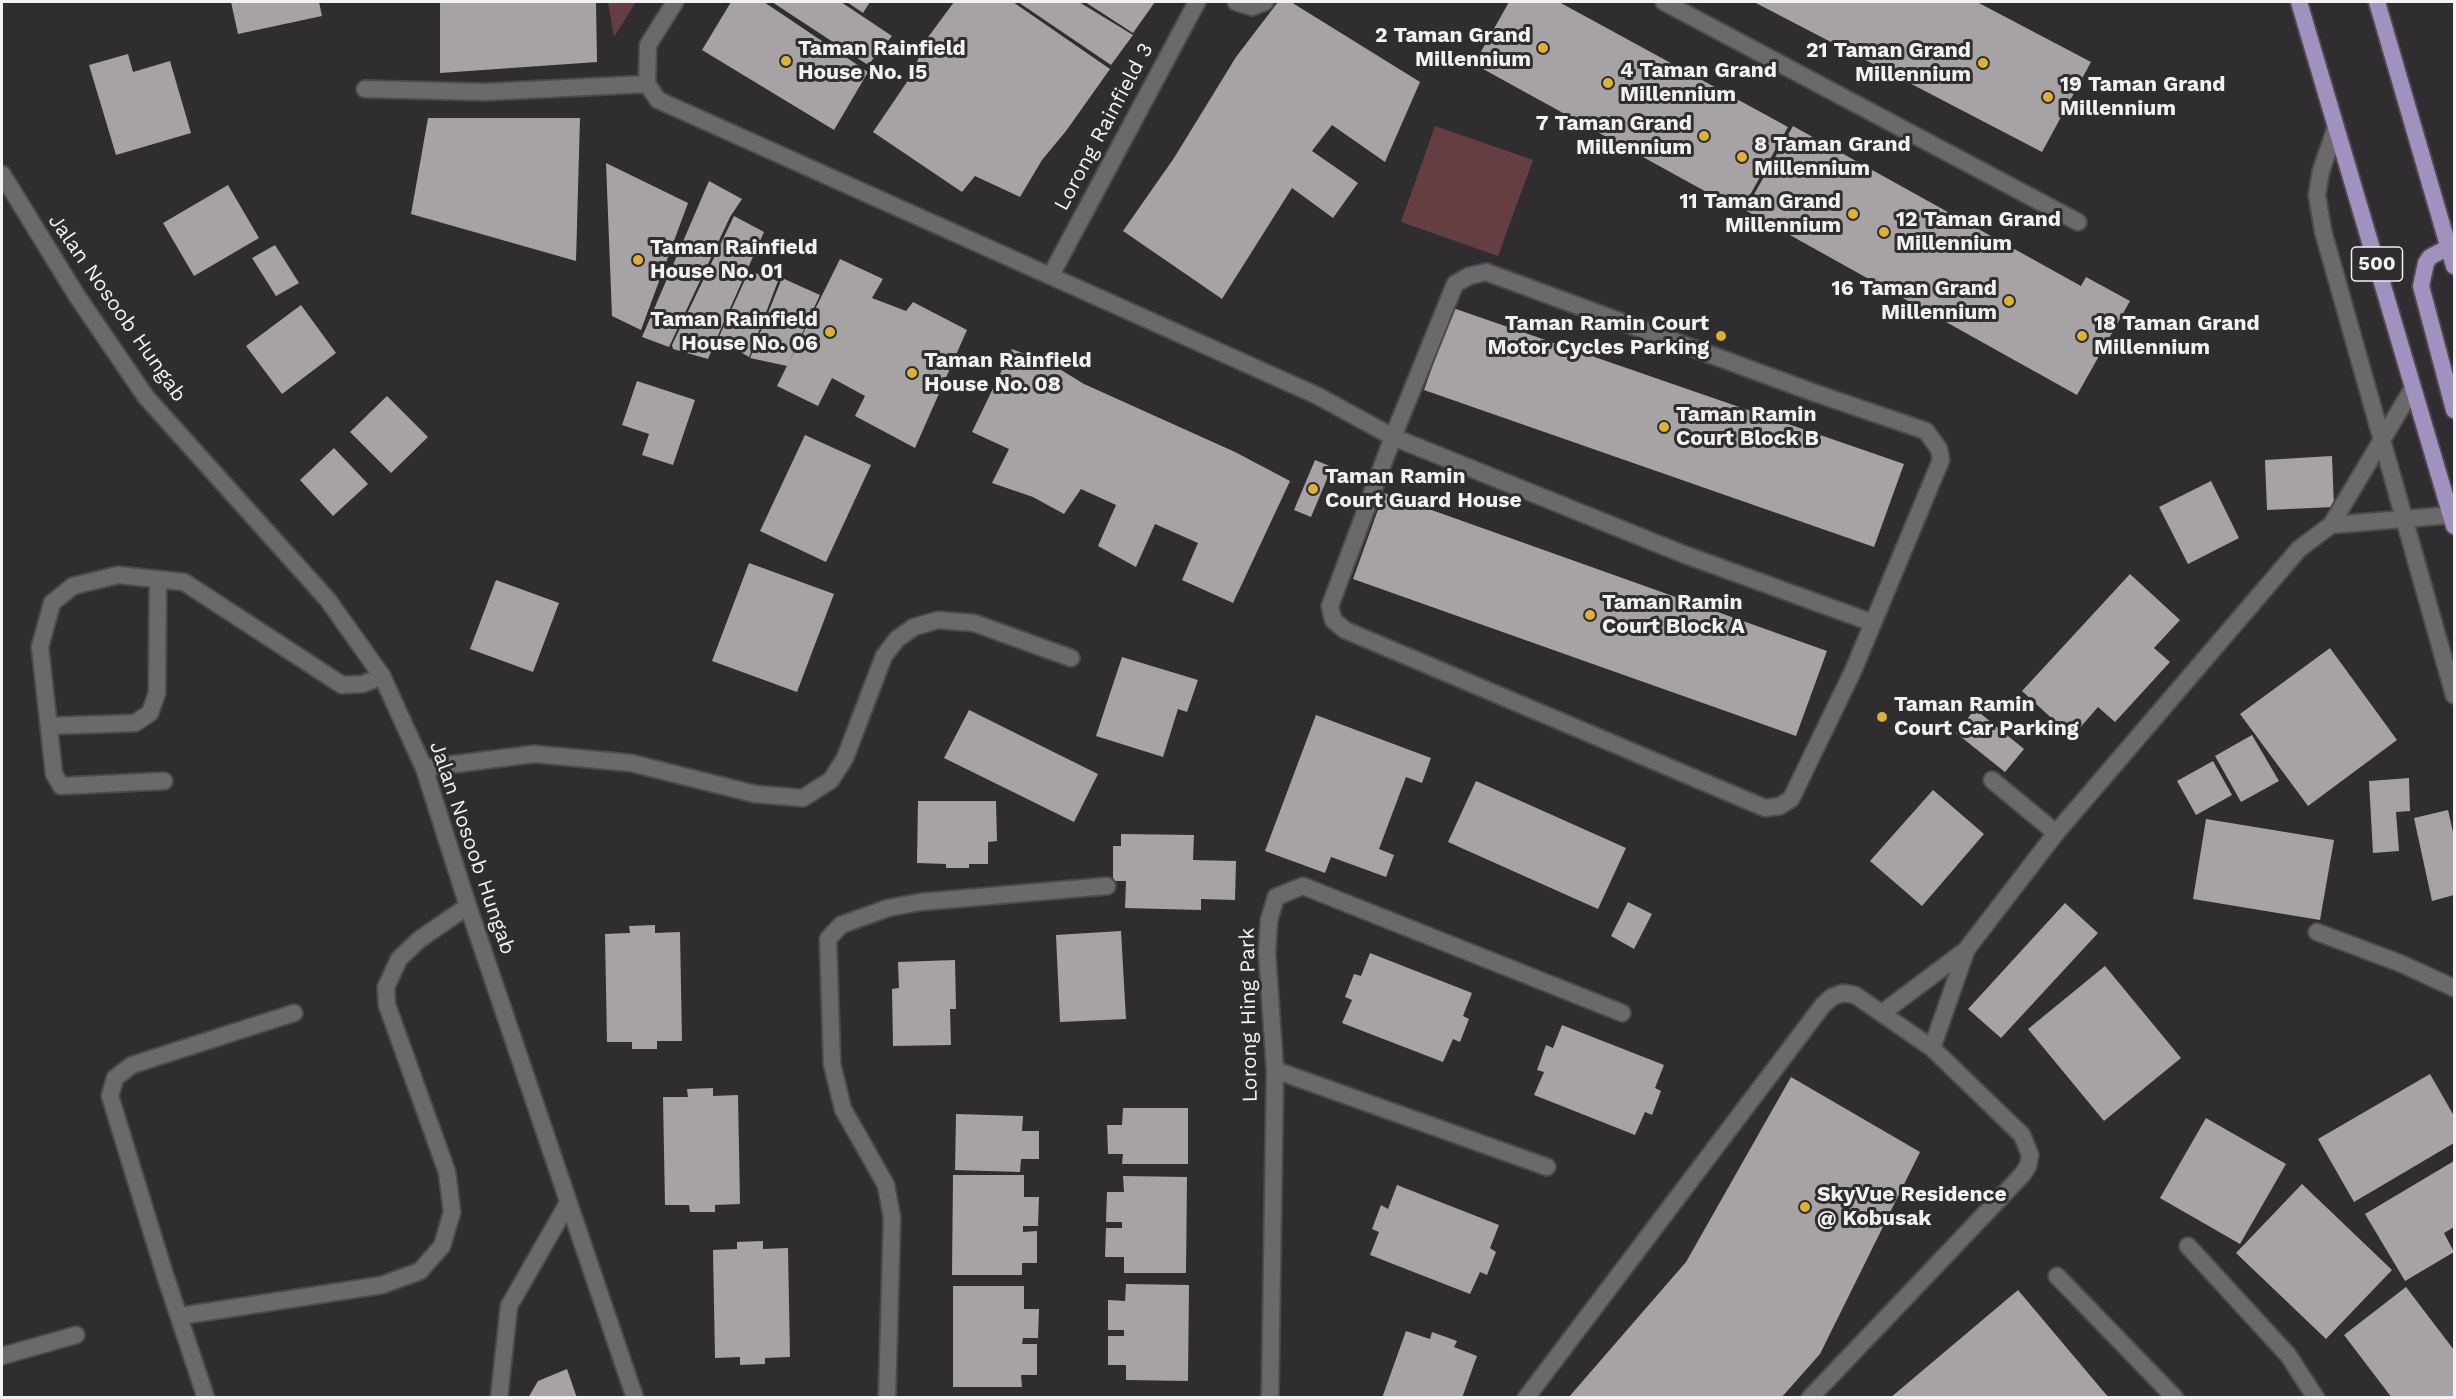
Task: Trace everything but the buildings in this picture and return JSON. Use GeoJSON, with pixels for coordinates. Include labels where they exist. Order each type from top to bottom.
{"type":"FeatureCollection","features":[{"type":"Feature","properties":{"kind":"main road","name":"500"},"geometry":{"type":"LineString","coordinates":[[2299,2],[2453,516]]}},
{"type":"Feature","properties":{"kind":"main road"},"geometry":{"type":"LineString","coordinates":[[2377,2],[2454,266]]}},
{"type":"Feature","properties":{"kind":"main road"},"geometry":{"type":"LineString","coordinates":[[2449,247],[2430,257],[2426,263],[2421,286],[2454,410]]}},
{"type":"Feature","properties":{"kind":"street"},"geometry":{"type":"LineString","coordinates":[[675,2],[648,45],[647,84],[658,100],[1327,400],[1393,437],[1683,554],[1873,623]]}},
{"type":"Feature","properties":{"kind":"street","name":"Lorong Rainfield 3"},"geometry":{"type":"LineString","coordinates":[[1051,275],[1197,2]]}},
{"type":"Feature","properties":{"kind":"street"},"geometry":{"type":"LineString","coordinates":[[1236,2],[1252,7],[1264,2]]}},
{"type":"Feature","properties":{"kind":"street"},"geometry":{"type":"LineString","coordinates":[[1664,2],[2078,222]]}},
{"type":"Feature","properties":{"kind":"street"},"geometry":{"type":"LineString","coordinates":[[365,89],[485,92],[647,84]]}},
{"type":"Feature","properties":{"kind":"street"},"geometry":{"type":"LineString","coordinates":[[2336,127],[2321,171],[2317,195],[2324,231],[2454,695]]}},
{"type":"Feature","properties":{"kind":"street","name":"Jalan Nosoob Hungab"},"geometry":{"type":"LineString","coordinates":[[2,174],[83,305],[146,397],[327,600],[382,676],[424,768],[468,906],[635,1398]]}},
{"type":"Feature","properties":{"kind":"street"},"geometry":{"type":"LineString","coordinates":[[1486,272],[1926,432],[1940,448],[1941,460],[1873,623],[1791,799],[1780,806],[1765,808],[1345,630],[1333,620],[1330,606],[1393,437],[1455,284],[1469,276],[1486,272]]}},
{"type":"Feature","properties":{"kind":"street"},"geometry":{"type":"LineString","coordinates":[[1882,1013],[1966,950],[2056,833],[2299,549],[2331,525],[2414,388]]}},
{"type":"Feature","properties":{"kind":"street"},"geometry":{"type":"LineString","coordinates":[[2331,525],[2453,516]]}},
{"type":"Feature","properties":{"kind":"street"},"geometry":{"type":"LineString","coordinates":[[164,781],[61,786],[54,774],[40,647],[52,603],[73,585],[118,575],[184,582],[342,685],[363,684],[382,676]]}},
{"type":"Feature","properties":{"kind":"street"},"geometry":{"type":"LineString","coordinates":[[49,726],[135,723],[150,713],[157,693],[158,579]]}},
{"type":"Feature","properties":{"kind":"street"},"geometry":{"type":"LineString","coordinates":[[424,768],[534,754],[631,763],[755,794],[802,798],[831,780],[845,758],[884,656],[897,639],[914,627],[939,620],[974,623],[1071,658]]}},
{"type":"Feature","properties":{"kind":"street"},"geometry":{"type":"LineString","coordinates":[[1992,780],[2056,833]]}},
{"type":"Feature","properties":{"kind":"street"},"geometry":{"type":"LineString","coordinates":[[887,1398],[892,1218],[886,1185],[843,1109],[832,1064],[828,939],[842,925],[888,908],[920,902],[1107,886]]}},
{"type":"Feature","properties":{"kind":"street","name":"Lorong Hing Park"},"geometry":{"type":"LineString","coordinates":[[1270,1398],[1275,1070],[1267,953],[1269,920],[1276,897],[1304,886],[1622,1013]]}},
{"type":"Feature","properties":{"kind":"street"},"geometry":{"type":"LineString","coordinates":[[180,1316],[382,1285],[420,1271],[442,1246],[452,1212],[447,1172],[387,1005],[386,987],[399,959],[420,939],[468,906]]}},
{"type":"Feature","properties":{"kind":"street"},"geometry":{"type":"LineString","coordinates":[[2317,932],[2402,964],[2454,988]]}},
{"type":"Feature","properties":{"kind":"street"},"geometry":{"type":"LineString","coordinates":[[1932,1048],[1966,950]]}},
{"type":"Feature","properties":{"kind":"street"},"geometry":{"type":"LineString","coordinates":[[1526,1398],[1823,1005],[1832,997],[1843,993],[1855,995],[1932,1048],[2022,1135],[2030,1155],[2028,1166],[2022,1174],[1810,1398]]}},
{"type":"Feature","properties":{"kind":"street"},"geometry":{"type":"LineString","coordinates":[[206,1398],[164,1272],[110,1096],[115,1078],[132,1065],[294,1013]]}},
{"type":"Feature","properties":{"kind":"street"},"geometry":{"type":"LineString","coordinates":[[1275,1070],[1547,1167]]}},
{"type":"Feature","properties":{"kind":"street"},"geometry":{"type":"LineString","coordinates":[[499,1398],[509,1306],[568,1203]]}},
{"type":"Feature","properties":{"kind":"street"},"geometry":{"type":"LineString","coordinates":[[2188,1246],[2288,1355],[2316,1398]]}},
{"type":"Feature","properties":{"kind":"street"},"geometry":{"type":"LineString","coordinates":[[2057,1276],[2175,1398]]}},
{"type":"Feature","properties":{"kind":"street"},"geometry":{"type":"LineString","coordinates":[[2,1356],[76,1335]]}},
{"type":"Feature","properties":{"kind":"shaded area"},"geometry":{"type":"Polygon","coordinates":[[[608,2],[636,2],[614,37],[608,2]]]}},
{"type":"Feature","properties":{"kind":"shaded area"},"geometry":{"type":"Polygon","coordinates":[[[1435,126],[1533,160],[1498,256],[1401,222],[1435,126]]]}},
{"type":"Feature","properties":{"kind":"place","name":"2 Taman Grand Millennium"},"geometry":{"type":"Point","coordinates":[1543,48]}},
{"type":"Feature","properties":{"kind":"place","name":"Taman Rainfield House No. I5"},"geometry":{"type":"Point","coordinates":[786,61]}},
{"type":"Feature","properties":{"kind":"place","name":"21 Taman Grand Millennium"},"geometry":{"type":"Point","coordinates":[1983,63]}},
{"type":"Feature","properties":{"kind":"place","name":"4 Taman Grand Millennium"},"geometry":{"type":"Point","coordinates":[1608,83]}},
{"type":"Feature","properties":{"kind":"place","name":"19 Taman Grand Millennium"},"geometry":{"type":"Point","coordinates":[2048,97]}},
{"type":"Feature","properties":{"kind":"place","name":"7 Taman Grand Millennium"},"geometry":{"type":"Point","coordinates":[1704,136]}},
{"type":"Feature","properties":{"kind":"place","name":"8 Taman Grand Millennium"},"geometry":{"type":"Point","coordinates":[1742,157]}},
{"type":"Feature","properties":{"kind":"place","name":"11 Taman Grand Millennium"},"geometry":{"type":"Point","coordinates":[1853,214]}},
{"type":"Feature","properties":{"kind":"place","name":"12 Taman Grand Millennium"},"geometry":{"type":"Point","coordinates":[1884,232]}},
{"type":"Feature","properties":{"kind":"place","name":"Taman Rainfield House No. 01"},"geometry":{"type":"Point","coordinates":[638,260]}},
{"type":"Feature","properties":{"kind":"place","name":"16 Taman Grand Millennium"},"geometry":{"type":"Point","coordinates":[2009,301]}},
{"type":"Feature","properties":{"kind":"place","name":"Taman Rainfield House No. 06"},"geometry":{"type":"Point","coordinates":[830,332]}},
{"type":"Feature","properties":{"kind":"place","name":"Taman Ramin Court Motor Cycles Parking"},"geometry":{"type":"Point","coordinates":[1721,336]}},
{"type":"Feature","properties":{"kind":"place","name":"18 Taman Grand Millennium"},"geometry":{"type":"Point","coordinates":[2082,336]}},
{"type":"Feature","properties":{"kind":"place","name":"Taman Rainfield House No. 08"},"geometry":{"type":"Point","coordinates":[912,373]}},
{"type":"Feature","properties":{"kind":"place","name":"Taman Ramin Court Block B"},"geometry":{"type":"Point","coordinates":[1664,427]}},
{"type":"Feature","properties":{"kind":"place","name":"Taman Ramin Court Guard House"},"geometry":{"type":"Point","coordinates":[1313,489]}},
{"type":"Feature","properties":{"kind":"place","name":"Taman Ramin Court Block A"},"geometry":{"type":"Point","coordinates":[1590,615]}},
{"type":"Feature","properties":{"kind":"place","name":"Taman Ramin Court Car Parking"},"geometry":{"type":"Point","coordinates":[1882,717]}},
{"type":"Feature","properties":{"kind":"place","name":"SkyVue Residence @ Kobusak"},"geometry":{"type":"Point","coordinates":[1805,1207]}}]}
